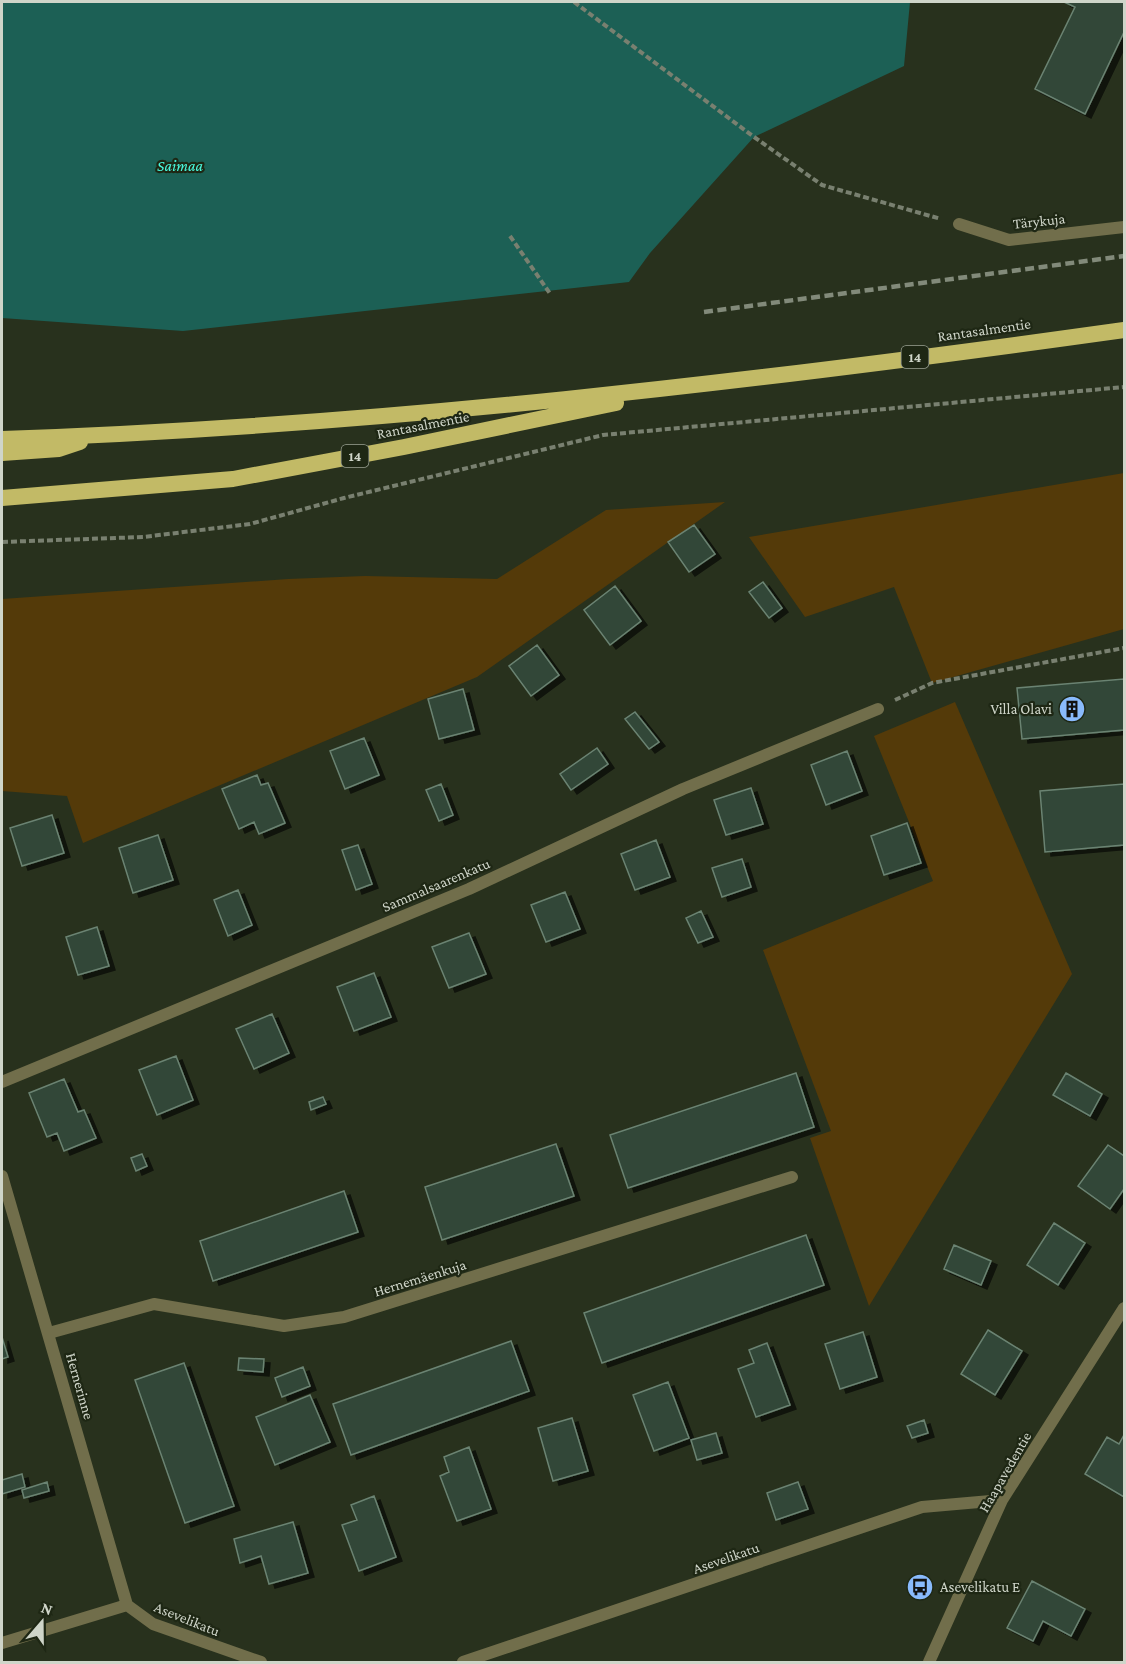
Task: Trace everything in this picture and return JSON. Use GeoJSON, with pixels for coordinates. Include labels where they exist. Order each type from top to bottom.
{"type":"FeatureCollection","features":[{"type":"Feature","properties":{"kind":"highway","name":"Rantasalmentie"},"geometry":{"type":"LineString","coordinates":[[2,439],[101,436],[407,415],[705,385],[1125,330]]}},
{"type":"Feature","properties":{"kind":"highway","name":"Rantasalmentie"},"geometry":{"type":"LineString","coordinates":[[2,498],[233,479],[404,447],[705,385]]}},
{"type":"Feature","properties":{"kind":"highway","name":"Rantasalmentie"},"geometry":{"type":"LineString","coordinates":[[2,453],[59,449],[101,436]]}},
{"type":"Feature","properties":{"kind":"street","name":"Tärykuja"},"geometry":{"type":"LineString","coordinates":[[959,224],[1009,240],[1125,227]]}},
{"type":"Feature","properties":{"kind":"street","name":"Sammalsaarenkatu"},"geometry":{"type":"LineString","coordinates":[[2,1082],[469,889],[683,789],[878,709]]}},
{"type":"Feature","properties":{"kind":"street","name":"Hernerinne"},"geometry":{"type":"LineString","coordinates":[[2,1176],[127,1605]]}},
{"type":"Feature","properties":{"kind":"street","name":"Hernemäenkuja"},"geometry":{"type":"LineString","coordinates":[[49,1333],[154,1304],[284,1326],[344,1317],[792,1177]]}},
{"type":"Feature","properties":{"kind":"street","name":"Haapavedentie"},"geometry":{"type":"LineString","coordinates":[[929,1662],[1002,1500],[1125,1308]]}},
{"type":"Feature","properties":{"kind":"street","name":"Asevelikatu"},"geometry":{"type":"LineString","coordinates":[[463,1662],[922,1508],[1002,1500]]}},
{"type":"Feature","properties":{"kind":"street","name":"Asevelikatu"},"geometry":{"type":"LineString","coordinates":[[127,1605],[153,1624],[261,1662]]}},
{"type":"Feature","properties":{"kind":"street"},"geometry":{"type":"LineString","coordinates":[[2,1643],[127,1605]]}},
{"type":"Feature","properties":{"kind":"path"},"geometry":{"type":"LineString","coordinates":[[574,2],[754,137],[822,184],[959,224]]}},
{"type":"Feature","properties":{"kind":"path"},"geometry":{"type":"LineString","coordinates":[[510,236],[551,295]]}},
{"type":"Feature","properties":{"kind":"path"},"geometry":{"type":"LineString","coordinates":[[2,542],[143,537],[250,524],[344,498],[603,435],[1125,387]]}},
{"type":"Feature","properties":{"kind":"path"},"geometry":{"type":"LineString","coordinates":[[878,709],[932,683],[1125,648]]}},
{"type":"Feature","properties":{"kind":"shaded area"},"geometry":{"type":"Polygon","coordinates":[[[1124,473],[1124,629],[932,683],[894,587],[805,617],[749,537],[1124,473]]]}},
{"type":"Feature","properties":{"kind":"shaded area"},"geometry":{"type":"Polygon","coordinates":[[[725,502],[477,677],[83,843],[67,796],[2,791],[2,599],[288,579],[365,576],[497,579],[606,510],[725,502]]]}},
{"type":"Feature","properties":{"kind":"shaded area"},"geometry":{"type":"Polygon","coordinates":[[[955,702],[1072,974],[869,1306],[810,1138],[831,1131],[763,950],[933,881],[874,736],[955,702]]]}},
{"type":"Feature","properties":{"kind":"water","name":"Saimaa"},"geometry":{"type":"Polygon","coordinates":[[[2,2],[910,2],[904,66],[754,137],[650,253],[629,282],[183,331],[2,318],[2,2]]]}},
{"type":"Feature","properties":{"kind":"building"},"geometry":{"type":"Polygon","coordinates":[[[1064,2],[1124,2],[1124,32],[1085,114],[1035,89],[1075,7],[1064,2]]]}},
{"type":"Feature","properties":{"kind":"building"},"geometry":{"type":"Polygon","coordinates":[[[694,525],[715,554],[689,572],[668,542],[694,525]]]}},
{"type":"Feature","properties":{"kind":"building"},"geometry":{"type":"Polygon","coordinates":[[[763,582],[782,608],[769,618],[749,592],[763,582]]]}},
{"type":"Feature","properties":{"kind":"building"},"geometry":{"type":"Polygon","coordinates":[[[615,586],[641,621],[610,645],[584,610],[615,586]]]}},
{"type":"Feature","properties":{"kind":"building"},"geometry":{"type":"Polygon","coordinates":[[[537,645],[559,675],[531,696],[509,666],[537,645]]]}},
{"type":"Feature","properties":{"kind":"building","name":"Villa Olavi"},"geometry":{"type":"Polygon","coordinates":[[[1124,679],[1124,730],[1022,739],[1017,688],[1124,679]]]}},
{"type":"Feature","properties":{"kind":"building"},"geometry":{"type":"Polygon","coordinates":[[[463,689],[474,730],[439,739],[428,699],[463,689]]]}},
{"type":"Feature","properties":{"kind":"building"},"geometry":{"type":"Polygon","coordinates":[[[635,712],[659,742],[649,749],[625,719],[635,712]]]}},
{"type":"Feature","properties":{"kind":"building"},"geometry":{"type":"Polygon","coordinates":[[[364,738],[379,775],[345,789],[330,751],[364,738]]]}},
{"type":"Feature","properties":{"kind":"building"},"geometry":{"type":"Polygon","coordinates":[[[597,748],[608,764],[571,790],[560,774],[597,748]]]}},
{"type":"Feature","properties":{"kind":"building"},"geometry":{"type":"Polygon","coordinates":[[[847,751],[862,791],[826,805],[811,765],[847,751]]]}},
{"type":"Feature","properties":{"kind":"building"},"geometry":{"type":"Polygon","coordinates":[[[257,775],[261,785],[268,783],[285,823],[259,834],[254,822],[239,829],[222,789],[257,775]]]}},
{"type":"Feature","properties":{"kind":"building"},"geometry":{"type":"Polygon","coordinates":[[[441,784],[453,815],[439,821],[426,790],[441,784]]]}},
{"type":"Feature","properties":{"kind":"building"},"geometry":{"type":"Polygon","coordinates":[[[1124,784],[1124,845],[1045,852],[1040,791],[1124,784]]]}},
{"type":"Feature","properties":{"kind":"building"},"geometry":{"type":"Polygon","coordinates":[[[751,788],[763,824],[726,835],[714,800],[751,788]]]}},
{"type":"Feature","properties":{"kind":"building"},"geometry":{"type":"Polygon","coordinates":[[[52,815],[64,853],[22,866],[10,828],[52,815]]]}},
{"type":"Feature","properties":{"kind":"building"},"geometry":{"type":"Polygon","coordinates":[[[907,823],[921,863],[884,875],[871,836],[907,823]]]}},
{"type":"Feature","properties":{"kind":"building"},"geometry":{"type":"Polygon","coordinates":[[[158,835],[173,880],[133,893],[119,848],[158,835]]]}},
{"type":"Feature","properties":{"kind":"building"},"geometry":{"type":"Polygon","coordinates":[[[656,840],[670,877],[635,890],[621,854],[656,840]]]}},
{"type":"Feature","properties":{"kind":"building"},"geometry":{"type":"Polygon","coordinates":[[[358,845],[372,884],[356,890],[342,850],[358,845]]]}},
{"type":"Feature","properties":{"kind":"building"},"geometry":{"type":"Polygon","coordinates":[[[742,859],[751,887],[722,897],[712,868],[742,859]]]}},
{"type":"Feature","properties":{"kind":"building"},"geometry":{"type":"Polygon","coordinates":[[[238,890],[252,925],[228,936],[214,900],[238,890]]]}},
{"type":"Feature","properties":{"kind":"building"},"geometry":{"type":"Polygon","coordinates":[[[565,892],[580,929],[546,942],[531,905],[565,892]]]}},
{"type":"Feature","properties":{"kind":"building"},"geometry":{"type":"Polygon","coordinates":[[[701,911],[713,937],[698,943],[686,918],[701,911]]]}},
{"type":"Feature","properties":{"kind":"building"},"geometry":{"type":"Polygon","coordinates":[[[97,927],[109,966],[78,975],[66,937],[97,927]]]}},
{"type":"Feature","properties":{"kind":"building"},"geometry":{"type":"Polygon","coordinates":[[[469,933],[486,974],[449,988],[432,947],[469,933]]]}},
{"type":"Feature","properties":{"kind":"building"},"geometry":{"type":"Polygon","coordinates":[[[374,973],[391,1017],[354,1031],[337,987],[374,973]]]}},
{"type":"Feature","properties":{"kind":"building"},"geometry":{"type":"Polygon","coordinates":[[[272,1014],[289,1053],[254,1069],[236,1029],[272,1014]]]}},
{"type":"Feature","properties":{"kind":"building"},"geometry":{"type":"Polygon","coordinates":[[[176,1056],[193,1100],[157,1115],[139,1070],[176,1056]]]}},
{"type":"Feature","properties":{"kind":"building"},"geometry":{"type":"Polygon","coordinates":[[[796,1073],[814,1127],[628,1188],[610,1135],[796,1073]]]}},
{"type":"Feature","properties":{"kind":"building"},"geometry":{"type":"Polygon","coordinates":[[[1066,1073],[1102,1094],[1090,1116],[1053,1095],[1066,1073]]]}},
{"type":"Feature","properties":{"kind":"building"},"geometry":{"type":"Polygon","coordinates":[[[64,1079],[78,1112],[84,1110],[96,1138],[64,1151],[57,1133],[47,1137],[29,1093],[64,1079]]]}},
{"type":"Feature","properties":{"kind":"building"},"geometry":{"type":"Polygon","coordinates":[[[323,1097],[326,1104],[311,1110],[309,1102],[323,1097]]]}},
{"type":"Feature","properties":{"kind":"building"},"geometry":{"type":"Polygon","coordinates":[[[556,1144],[574,1196],[442,1240],[425,1187],[556,1144]]]}},
{"type":"Feature","properties":{"kind":"building"},"geometry":{"type":"Polygon","coordinates":[[[1108,1145],[1124,1156],[1124,1189],[1110,1209],[1078,1186],[1108,1145]]]}},
{"type":"Feature","properties":{"kind":"building"},"geometry":{"type":"Polygon","coordinates":[[[142,1154],[147,1166],[136,1171],[131,1158],[142,1154]]]}},
{"type":"Feature","properties":{"kind":"building"},"geometry":{"type":"Polygon","coordinates":[[[344,1191],[358,1232],[213,1281],[200,1241],[344,1191]]]}},
{"type":"Feature","properties":{"kind":"building"},"geometry":{"type":"Polygon","coordinates":[[[1054,1223],[1085,1243],[1058,1285],[1027,1265],[1054,1223]]]}},
{"type":"Feature","properties":{"kind":"building"},"geometry":{"type":"Polygon","coordinates":[[[806,1235],[824,1285],[602,1363],[584,1313],[806,1235]]]}},
{"type":"Feature","properties":{"kind":"building"},"geometry":{"type":"Polygon","coordinates":[[[954,1245],[991,1261],[981,1285],[944,1269],[954,1245]]]}},
{"type":"Feature","properties":{"kind":"building"},"geometry":{"type":"Polygon","coordinates":[[[988,1330],[1022,1351],[995,1395],[961,1374],[988,1330]]]}},
{"type":"Feature","properties":{"kind":"building"},"geometry":{"type":"Polygon","coordinates":[[[863,1332],[877,1377],[840,1389],[825,1344],[863,1332]]]}},
{"type":"Feature","properties":{"kind":"building"},"geometry":{"type":"Polygon","coordinates":[[[2,1337],[8,1357],[2,1359],[2,1337]]]}},
{"type":"Feature","properties":{"kind":"building"},"geometry":{"type":"Polygon","coordinates":[[[511,1341],[529,1391],[351,1455],[333,1404],[511,1341]]]}},
{"type":"Feature","properties":{"kind":"building"},"geometry":{"type":"Polygon","coordinates":[[[767,1343],[790,1405],[756,1417],[738,1369],[754,1363],[749,1350],[767,1343]]]}},
{"type":"Feature","properties":{"kind":"building"},"geometry":{"type":"Polygon","coordinates":[[[239,1358],[264,1359],[263,1372],[238,1370],[239,1358]]]}},
{"type":"Feature","properties":{"kind":"building"},"geometry":{"type":"Polygon","coordinates":[[[184,1363],[234,1506],[185,1523],[135,1380],[184,1363]]]}},
{"type":"Feature","properties":{"kind":"building"},"geometry":{"type":"Polygon","coordinates":[[[303,1367],[310,1386],[282,1397],[275,1378],[303,1367]]]}},
{"type":"Feature","properties":{"kind":"building"},"geometry":{"type":"Polygon","coordinates":[[[668,1382],[689,1438],[654,1451],[633,1395],[668,1382]]]}},
{"type":"Feature","properties":{"kind":"building"},"geometry":{"type":"Polygon","coordinates":[[[310,1395],[330,1442],[275,1465],[256,1417],[310,1395]]]}},
{"type":"Feature","properties":{"kind":"building"},"geometry":{"type":"Polygon","coordinates":[[[572,1418],[588,1471],[553,1481],[538,1428],[572,1418]]]}},
{"type":"Feature","properties":{"kind":"building"},"geometry":{"type":"Polygon","coordinates":[[[924,1420],[928,1433],[912,1438],[907,1426],[924,1420]]]}},
{"type":"Feature","properties":{"kind":"building"},"geometry":{"type":"Polygon","coordinates":[[[716,1433],[722,1453],[697,1460],[691,1440],[716,1433]]]}},
{"type":"Feature","properties":{"kind":"building"},"geometry":{"type":"Polygon","coordinates":[[[1124,1435],[1124,1497],[1085,1474],[1107,1437],[1119,1444],[1124,1435]]]}},
{"type":"Feature","properties":{"kind":"building"},"geometry":{"type":"Polygon","coordinates":[[[469,1447],[491,1509],[457,1521],[440,1476],[449,1472],[444,1457],[469,1447]]]}},
{"type":"Feature","properties":{"kind":"building"},"geometry":{"type":"Polygon","coordinates":[[[22,1474],[25,1487],[2,1494],[2,1480],[22,1474]]]}},
{"type":"Feature","properties":{"kind":"building"},"geometry":{"type":"Polygon","coordinates":[[[47,1482],[49,1491],[24,1498],[22,1490],[47,1482]]]}},
{"type":"Feature","properties":{"kind":"building"},"geometry":{"type":"Polygon","coordinates":[[[798,1482],[808,1509],[776,1520],[767,1493],[798,1482]]]}},
{"type":"Feature","properties":{"kind":"building"},"geometry":{"type":"Polygon","coordinates":[[[374,1496],[396,1557],[359,1571],[342,1525],[357,1520],[351,1505],[374,1496]]]}},
{"type":"Feature","properties":{"kind":"building"},"geometry":{"type":"Polygon","coordinates":[[[293,1522],[308,1573],[269,1584],[261,1556],[240,1563],[234,1539],[293,1522]]]}},
{"type":"Feature","properties":{"kind":"building"},"geometry":{"type":"Polygon","coordinates":[[[1032,1581],[1085,1609],[1071,1636],[1043,1621],[1033,1641],[1007,1628],[1032,1581]]]}},
{"type":"Feature","properties":{"kind":"railway"},"geometry":{"type":"LineString","coordinates":[[704,312],[1124,256]]}},
{"type":"Feature","properties":{"kind":"place","name":"Villa Olavi"},"geometry":{"type":"Point","coordinates":[1072,709]}},
{"type":"Feature","properties":{"kind":"place","name":"Asevelikatu E"},"geometry":{"type":"Point","coordinates":[920,1587]}}]}
